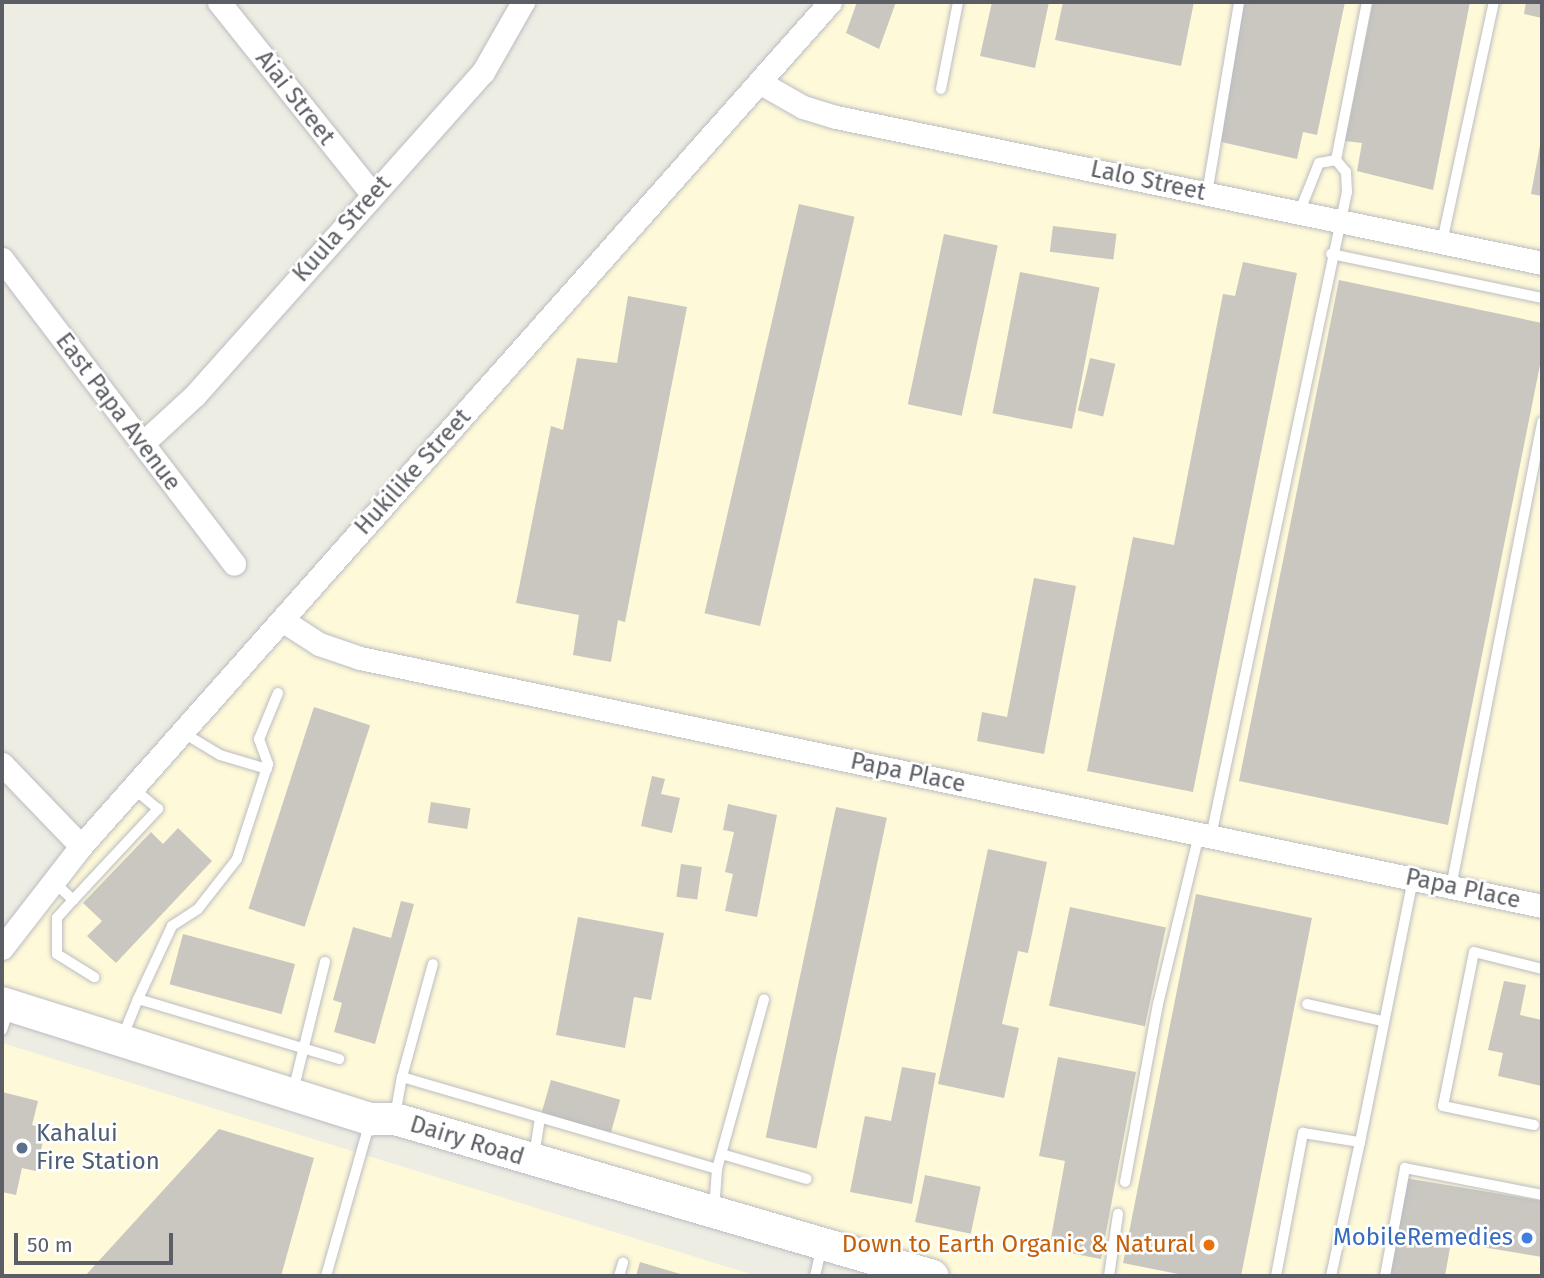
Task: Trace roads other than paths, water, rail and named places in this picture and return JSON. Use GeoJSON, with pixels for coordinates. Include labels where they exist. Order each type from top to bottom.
{"type":"FeatureCollection","features":[{"type":"Feature","properties":{"kind":"main road","name":"Dairy Road"},"geometry":{"type":"LineString","coordinates":[[5,1013],[122,1039],[533,1162],[713,1213],[824,1240],[933,1276]]}},
{"type":"Feature","properties":{"kind":"street","name":"Aiai Street"},"geometry":{"type":"LineString","coordinates":[[219,2],[372,194]]}},
{"type":"Feature","properties":{"kind":"street","name":"Kuula Street"},"geometry":{"type":"LineString","coordinates":[[143,443],[195,396],[483,72],[523,2]]}},
{"type":"Feature","properties":{"kind":"street","name":"Hukilike Street"},"geometry":{"type":"LineString","coordinates":[[2,948],[82,846],[830,2]]}},
{"type":"Feature","properties":{"kind":"street","name":"Lalo Street"},"geometry":{"type":"LineString","coordinates":[[759,82],[803,107],[836,117],[1542,263]]}},
{"type":"Feature","properties":{"kind":"street","name":"East Papa Avenue"},"geometry":{"type":"LineString","coordinates":[[2,259],[234,564]]}},
{"type":"Feature","properties":{"kind":"street","name":"Papa Place"},"geometry":{"type":"LineString","coordinates":[[282,620],[319,644],[360,658],[1542,906]]}},
{"type":"Feature","properties":{"kind":"street"},"geometry":{"type":"LineString","coordinates":[[2,764],[82,846]]}},
{"type":"Feature","properties":{"kind":"lane"},"geometry":{"type":"LineString","coordinates":[[941,89],[958,2]]}},
{"type":"Feature","properties":{"kind":"lane"},"geometry":{"type":"LineString","coordinates":[[1207,194],[1239,2]]}},
{"type":"Feature","properties":{"kind":"lane"},"geometry":{"type":"LineString","coordinates":[[1336,160],[1367,2]]}},
{"type":"Feature","properties":{"kind":"lane"},"geometry":{"type":"LineString","coordinates":[[1442,242],[1494,2]]}},
{"type":"Feature","properties":{"kind":"lane"},"geometry":{"type":"LineString","coordinates":[[1299,213],[1319,163],[1336,160]]}},
{"type":"Feature","properties":{"kind":"lane"},"geometry":{"type":"LineString","coordinates":[[1125,1182],[1158,1004],[1205,835],[1331,254],[1347,192],[1346,172],[1336,160]]}},
{"type":"Feature","properties":{"kind":"lane"},"geometry":{"type":"LineString","coordinates":[[1331,254],[1542,298]]}},
{"type":"Feature","properties":{"kind":"lane"},"geometry":{"type":"LineString","coordinates":[[1451,887],[1542,422]]}},
{"type":"Feature","properties":{"kind":"lane"},"geometry":{"type":"LineString","coordinates":[[122,1039],[172,926],[198,909],[237,859],[267,769],[259,739],[278,694]]}},
{"type":"Feature","properties":{"kind":"lane"},"geometry":{"type":"LineString","coordinates":[[183,733],[220,755],[267,769]]}},
{"type":"Feature","properties":{"kind":"lane"},"geometry":{"type":"LineString","coordinates":[[94,977],[57,954],[57,918],[158,809],[133,788]]}},
{"type":"Feature","properties":{"kind":"lane"},"geometry":{"type":"LineString","coordinates":[[1331,1276],[1413,878]]}},
{"type":"Feature","properties":{"kind":"lane"},"geometry":{"type":"LineString","coordinates":[[55,883],[73,900]]}},
{"type":"Feature","properties":{"kind":"lane"},"geometry":{"type":"LineString","coordinates":[[1534,1125],[1443,1106],[1475,952],[1542,969]]}},
{"type":"Feature","properties":{"kind":"lane"},"geometry":{"type":"LineString","coordinates":[[293,1092],[301,1050],[325,962]]}},
{"type":"Feature","properties":{"kind":"lane"},"geometry":{"type":"LineString","coordinates":[[326,1276],[383,1119],[402,1077],[433,964]]}},
{"type":"Feature","properties":{"kind":"lane"},"geometry":{"type":"LineString","coordinates":[[138,999],[301,1050],[339,1059]]}},
{"type":"Feature","properties":{"kind":"lane"},"geometry":{"type":"LineString","coordinates":[[713,1213],[717,1169],[725,1155],[764,999]]}},
{"type":"Feature","properties":{"kind":"lane"},"geometry":{"type":"LineString","coordinates":[[1307,1004],[1382,1021]]}},
{"type":"Feature","properties":{"kind":"lane"},"geometry":{"type":"LineString","coordinates":[[402,1077],[717,1169]]}},
{"type":"Feature","properties":{"kind":"lane"},"geometry":{"type":"LineString","coordinates":[[533,1162],[540,1117]]}},
{"type":"Feature","properties":{"kind":"lane"},"geometry":{"type":"LineString","coordinates":[[1276,1276],[1304,1133],[1360,1142]]}},
{"type":"Feature","properties":{"kind":"lane"},"geometry":{"type":"LineString","coordinates":[[725,1155],[807,1179]]}},
{"type":"Feature","properties":{"kind":"lane"},"geometry":{"type":"LineString","coordinates":[[1385,1276],[1405,1168],[1542,1195]]}},
{"type":"Feature","properties":{"kind":"lane"},"geometry":{"type":"LineString","coordinates":[[1109,1276],[1118,1214]]}},
{"type":"Feature","properties":{"kind":"lane"},"geometry":{"type":"LineString","coordinates":[[815,1276],[824,1240]]}},
{"type":"Feature","properties":{"kind":"lane"},"geometry":{"type":"LineString","coordinates":[[619,1276],[622,1263]]}},
{"type":"Feature","properties":{"kind":"place","name":"Kahalui Fire Station"},"geometry":{"type":"Point","coordinates":[22,1148]}},
{"type":"Feature","properties":{"kind":"place","name":"MobileRemedies"},"geometry":{"type":"Point","coordinates":[1527,1238]}},
{"type":"Feature","properties":{"kind":"place","name":"Down to Earth Organic & Natural"},"geometry":{"type":"Point","coordinates":[1209,1245]}}]}
